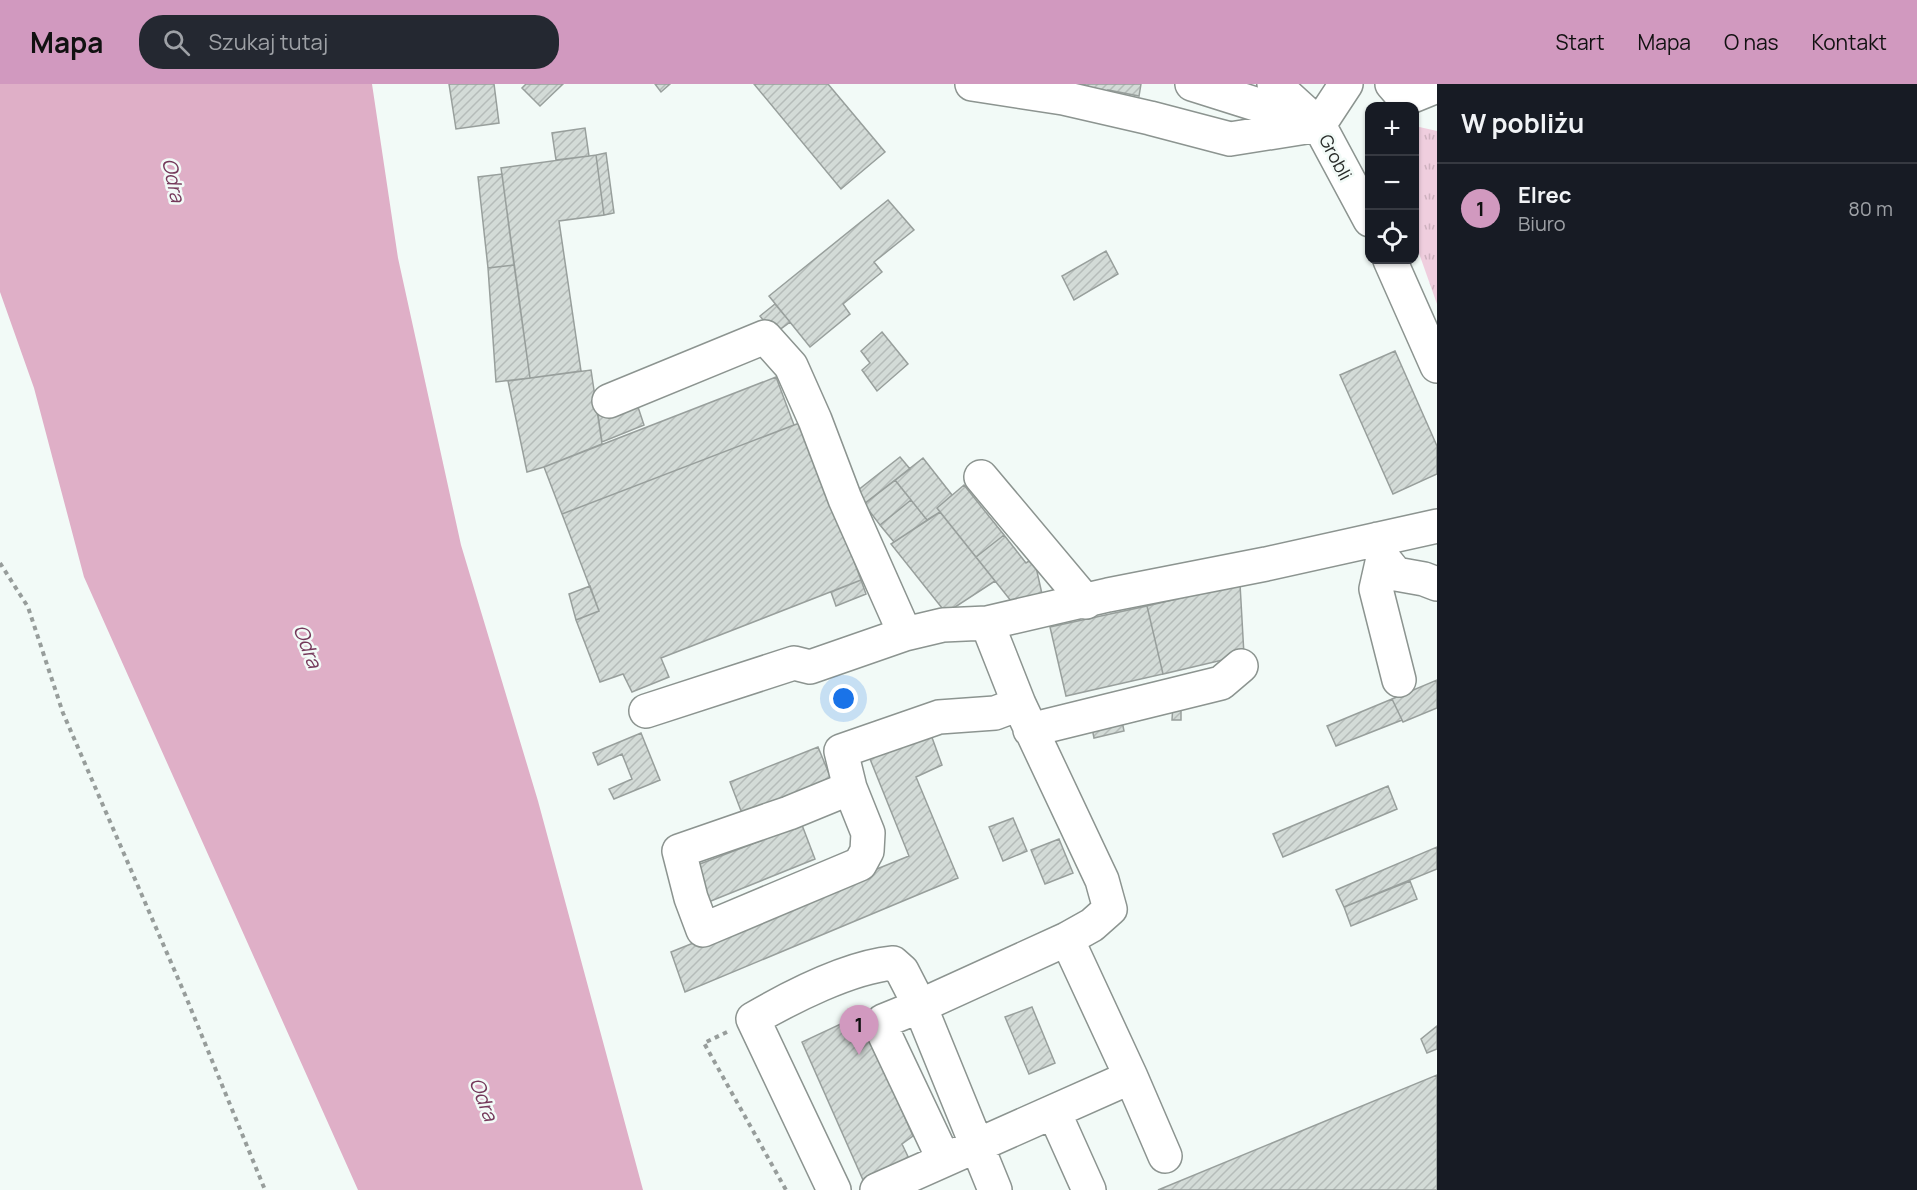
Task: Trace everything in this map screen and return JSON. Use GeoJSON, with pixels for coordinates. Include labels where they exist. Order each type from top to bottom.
{"type":"FeatureCollection","features":[{"type":"Feature","properties":{"kind":"street"},"geometry":{"type":"LineString","coordinates":[[972,84],[1063,98],[1230,139],[1319,124]]}},
{"type":"Feature","properties":{"kind":"street"},"geometry":{"type":"LineString","coordinates":[[1192,84],[1319,124]]}},
{"type":"Feature","properties":{"kind":"street","name":"Grobli"},"geometry":{"type":"LineString","coordinates":[[1274,84],[1319,124],[1365,211]]}},
{"type":"Feature","properties":{"kind":"street","name":"Grobli"},"geometry":{"type":"LineString","coordinates":[[1319,124],[1346,84]]}},
{"type":"Feature","properties":{"kind":"street"},"geometry":{"type":"LineString","coordinates":[[1392,84],[1406,99],[1435,84]]}},
{"type":"Feature","properties":{"kind":"street"},"geometry":{"type":"LineString","coordinates":[[1392,264],[1437,366]]}},
{"type":"Feature","properties":{"kind":"street"},"geometry":{"type":"LineString","coordinates":[[609,401],[765,337],[791,366],[815,420],[845,499],[905,634]]}},
{"type":"Feature","properties":{"kind":"street"},"geometry":{"type":"LineString","coordinates":[[981,477],[1086,602]]}},
{"type":"Feature","properties":{"kind":"street"},"geometry":{"type":"LineString","coordinates":[[646,711],[794,663],[810,667],[905,634],[943,625],[987,623],[1086,602],[1108,595],[1381,549],[1437,526]]}},
{"type":"Feature","properties":{"kind":"street"},"geometry":{"type":"LineString","coordinates":[[1381,549],[1396,574],[1437,584]]}},
{"type":"Feature","properties":{"kind":"street"},"geometry":{"type":"LineString","coordinates":[[1381,549],[1376,589],[1399,680]]}},
{"type":"Feature","properties":{"kind":"street"},"geometry":{"type":"LineString","coordinates":[[944,1160],[883,1031],[883,1021],[1067,939],[1092,925],[1110,909],[1102,880],[1025,717],[987,623]]}},
{"type":"Feature","properties":{"kind":"street"},"geometry":{"type":"LineString","coordinates":[[850,788],[789,813],[679,851],[703,930],[860,864],[867,851],[868,833],[850,788],[841,751],[939,717],[995,712],[1025,717],[1221,683],[1241,666]]}},
{"type":"Feature","properties":{"kind":"street"},"geometry":{"type":"LineString","coordinates":[[1067,939],[1165,1156]]}},
{"type":"Feature","properties":{"kind":"street"},"geometry":{"type":"LineString","coordinates":[[834,1190],[753,1019],[787,999],[873,965],[893,963],[903,971],[920,1006],[995,1190]]}},
{"type":"Feature","properties":{"kind":"street"},"geometry":{"type":"LineString","coordinates":[[877,1190],[1131,1077]]}},
{"type":"Feature","properties":{"kind":"street"},"geometry":{"type":"LineString","coordinates":[[1054,1112],[1089,1190]]}},
{"type":"Feature","properties":{"kind":"path"},"geometry":{"type":"LineString","coordinates":[[0,563],[28,607],[63,713],[186,996],[265,1190]]}},
{"type":"Feature","properties":{"kind":"path"},"geometry":{"type":"LineString","coordinates":[[753,1019],[704,1043],[786,1190]]}},
{"type":"Feature","properties":{"kind":"green space"},"geometry":{"type":"Polygon","coordinates":[[[1419,127],[1437,131],[1437,304],[1419,253],[1419,127]]]}},
{"type":"Feature","properties":{"kind":"water","name":"Odra"},"geometry":{"type":"Polygon","coordinates":[[[0,84],[372,84],[398,258],[461,545],[538,801],[643,1190],[358,1190],[84,577],[34,388],[0,292],[0,84]]]}},
{"type":"Feature","properties":{"kind":"building"},"geometry":{"type":"Polygon","coordinates":[[[449,84],[494,84],[499,123],[456,129],[449,84]]]}},
{"type":"Feature","properties":{"kind":"building"},"geometry":{"type":"Polygon","coordinates":[[[526,84],[563,84],[540,106],[522,88],[526,84]]]}},
{"type":"Feature","properties":{"kind":"building"},"geometry":{"type":"Polygon","coordinates":[[[655,84],[670,84],[661,92],[655,84]]]}},
{"type":"Feature","properties":{"kind":"building"},"geometry":{"type":"Polygon","coordinates":[[[754,84],[828,84],[885,152],[841,189],[754,84]]]}},
{"type":"Feature","properties":{"kind":"building"},"geometry":{"type":"Polygon","coordinates":[[[1077,84],[1141,84],[1139,96],[1108,90],[1108,93],[1087,90],[1088,86],[1077,84]]]}},
{"type":"Feature","properties":{"kind":"building"},"geometry":{"type":"Polygon","coordinates":[[[585,128],[589,156],[556,160],[552,133],[585,128]]]}},
{"type":"Feature","properties":{"kind":"building"},"geometry":{"type":"Polygon","coordinates":[[[606,153],[614,213],[604,215],[596,155],[606,153]]]}},
{"type":"Feature","properties":{"kind":"building"},"geometry":{"type":"Polygon","coordinates":[[[596,155],[604,215],[559,221],[581,371],[530,378],[501,168],[596,155]]]}},
{"type":"Feature","properties":{"kind":"building"},"geometry":{"type":"Polygon","coordinates":[[[502,174],[514,265],[488,268],[478,177],[502,174]]]}},
{"type":"Feature","properties":{"kind":"building"},"geometry":{"type":"Polygon","coordinates":[[[888,200],[914,230],[874,262],[882,272],[843,304],[850,314],[810,347],[769,296],[888,200]]]}},
{"type":"Feature","properties":{"kind":"building"},"geometry":{"type":"Polygon","coordinates":[[[1106,251],[1118,274],[1074,300],[1062,276],[1106,251]]]}},
{"type":"Feature","properties":{"kind":"building"},"geometry":{"type":"Polygon","coordinates":[[[514,265],[530,378],[496,382],[488,268],[514,265]]]}},
{"type":"Feature","properties":{"kind":"building"},"geometry":{"type":"Polygon","coordinates":[[[775,304],[790,322],[774,334],[760,316],[775,304]]]}},
{"type":"Feature","properties":{"kind":"building"},"geometry":{"type":"Polygon","coordinates":[[[882,332],[908,364],[877,391],[862,370],[870,363],[861,351],[882,332]]]}},
{"type":"Feature","properties":{"kind":"building"},"geometry":{"type":"Polygon","coordinates":[[[1395,351],[1437,446],[1437,474],[1393,494],[1340,375],[1395,351]]]}},
{"type":"Feature","properties":{"kind":"building"},"geometry":{"type":"Polygon","coordinates":[[[591,370],[602,444],[527,472],[508,381],[591,370]]]}},
{"type":"Feature","properties":{"kind":"building"},"geometry":{"type":"Polygon","coordinates":[[[776,377],[794,425],[562,514],[544,467],[776,377]]]}},
{"type":"Feature","properties":{"kind":"building"},"geometry":{"type":"Polygon","coordinates":[[[636,401],[644,425],[602,442],[598,415],[636,401]]]}},
{"type":"Feature","properties":{"kind":"building"},"geometry":{"type":"Polygon","coordinates":[[[802,422],[861,580],[661,658],[669,677],[632,692],[623,674],[600,682],[576,620],[599,611],[562,514],[802,422]]]}},
{"type":"Feature","properties":{"kind":"building"},"geometry":{"type":"Polygon","coordinates":[[[900,457],[910,469],[864,504],[857,491],[900,457]]]}},
{"type":"Feature","properties":{"kind":"building"},"geometry":{"type":"Polygon","coordinates":[[[923,458],[952,495],[937,508],[940,512],[927,520],[895,480],[923,458]]]}},
{"type":"Feature","properties":{"kind":"building"},"geometry":{"type":"Polygon","coordinates":[[[895,480],[911,500],[880,525],[864,504],[895,480]]]}},
{"type":"Feature","properties":{"kind":"building"},"geometry":{"type":"Polygon","coordinates":[[[964,485],[1004,535],[976,557],[937,508],[964,485]]]}},
{"type":"Feature","properties":{"kind":"building"},"geometry":{"type":"Polygon","coordinates":[[[911,500],[927,520],[894,542],[880,525],[911,500]]]}},
{"type":"Feature","properties":{"kind":"building"},"geometry":{"type":"Polygon","coordinates":[[[940,512],[995,581],[946,613],[891,544],[940,512]]]}},
{"type":"Feature","properties":{"kind":"building"},"geometry":{"type":"Polygon","coordinates":[[[1004,535],[1026,563],[1034,558],[1042,594],[1011,601],[976,557],[1004,535]]]}},
{"type":"Feature","properties":{"kind":"building"},"geometry":{"type":"Polygon","coordinates":[[[861,580],[866,594],[836,606],[831,592],[861,580]]]}},
{"type":"Feature","properties":{"kind":"building"},"geometry":{"type":"Polygon","coordinates":[[[1240,584],[1244,655],[1163,674],[1147,606],[1240,584]]]}},
{"type":"Feature","properties":{"kind":"building"},"geometry":{"type":"Polygon","coordinates":[[[590,586],[599,611],[576,620],[569,594],[590,586]]]}},
{"type":"Feature","properties":{"kind":"building"},"geometry":{"type":"Polygon","coordinates":[[[1147,606],[1163,674],[1066,696],[1050,627],[1147,606]]]}},
{"type":"Feature","properties":{"kind":"building"},"geometry":{"type":"Polygon","coordinates":[[[1437,680],[1437,708],[1403,722],[1392,699],[1437,680]]]}},
{"type":"Feature","properties":{"kind":"building"},"geometry":{"type":"Polygon","coordinates":[[[1392,699],[1402,720],[1336,746],[1327,726],[1392,699]]]}},
{"type":"Feature","properties":{"kind":"building"},"geometry":{"type":"Polygon","coordinates":[[[1173,704],[1181,704],[1181,720],[1172,720],[1173,704]]]}},
{"type":"Feature","properties":{"kind":"building"},"geometry":{"type":"Polygon","coordinates":[[[1122,721],[1124,731],[1094,738],[1092,728],[1122,721]]]}},
{"type":"Feature","properties":{"kind":"building"},"geometry":{"type":"Polygon","coordinates":[[[930,732],[942,765],[916,777],[958,878],[685,992],[671,952],[909,856],[870,759],[930,732]]]}},
{"type":"Feature","properties":{"kind":"building"},"geometry":{"type":"Polygon","coordinates":[[[641,733],[660,780],[614,799],[609,789],[632,779],[622,754],[598,765],[593,753],[641,733]]]}},
{"type":"Feature","properties":{"kind":"building"},"geometry":{"type":"Polygon","coordinates":[[[818,747],[832,781],[743,816],[730,782],[818,747]]]}},
{"type":"Feature","properties":{"kind":"building"},"geometry":{"type":"Polygon","coordinates":[[[1388,786],[1397,809],[1283,857],[1273,834],[1388,786]]]}},
{"type":"Feature","properties":{"kind":"building"},"geometry":{"type":"Polygon","coordinates":[[[1013,818],[1027,851],[1003,861],[989,827],[1013,818]]]}},
{"type":"Feature","properties":{"kind":"building"},"geometry":{"type":"Polygon","coordinates":[[[802,825],[815,859],[706,903],[692,867],[802,825]]]}},
{"type":"Feature","properties":{"kind":"building"},"geometry":{"type":"Polygon","coordinates":[[[1059,839],[1073,873],[1045,884],[1031,850],[1059,839]]]}},
{"type":"Feature","properties":{"kind":"building"},"geometry":{"type":"Polygon","coordinates":[[[1437,847],[1437,869],[1344,907],[1336,890],[1437,847]]]}},
{"type":"Feature","properties":{"kind":"building"},"geometry":{"type":"Polygon","coordinates":[[[1410,881],[1417,899],[1351,926],[1344,907],[1410,881]]]}},
{"type":"Feature","properties":{"kind":"building"},"geometry":{"type":"Polygon","coordinates":[[[1032,1007],[1055,1063],[1029,1074],[1005,1017],[1032,1007]]]}},
{"type":"Feature","properties":{"kind":"building"},"geometry":{"type":"Polygon","coordinates":[[[860,1015],[913,1136],[902,1144],[914,1169],[867,1189],[802,1042],[860,1015]]]}},
{"type":"Feature","properties":{"kind":"building"},"geometry":{"type":"Polygon","coordinates":[[[1437,1026],[1437,1049],[1427,1053],[1421,1039],[1437,1026]]]}},
{"type":"Feature","properties":{"kind":"building"},"geometry":{"type":"Polygon","coordinates":[[[1437,1075],[1437,1190],[1158,1190],[1437,1075]]]}},
{"type":"Feature","properties":{"kind":"place","name":"Elrec"},"geometry":{"type":"Point","coordinates":[859,1055]}}]}
